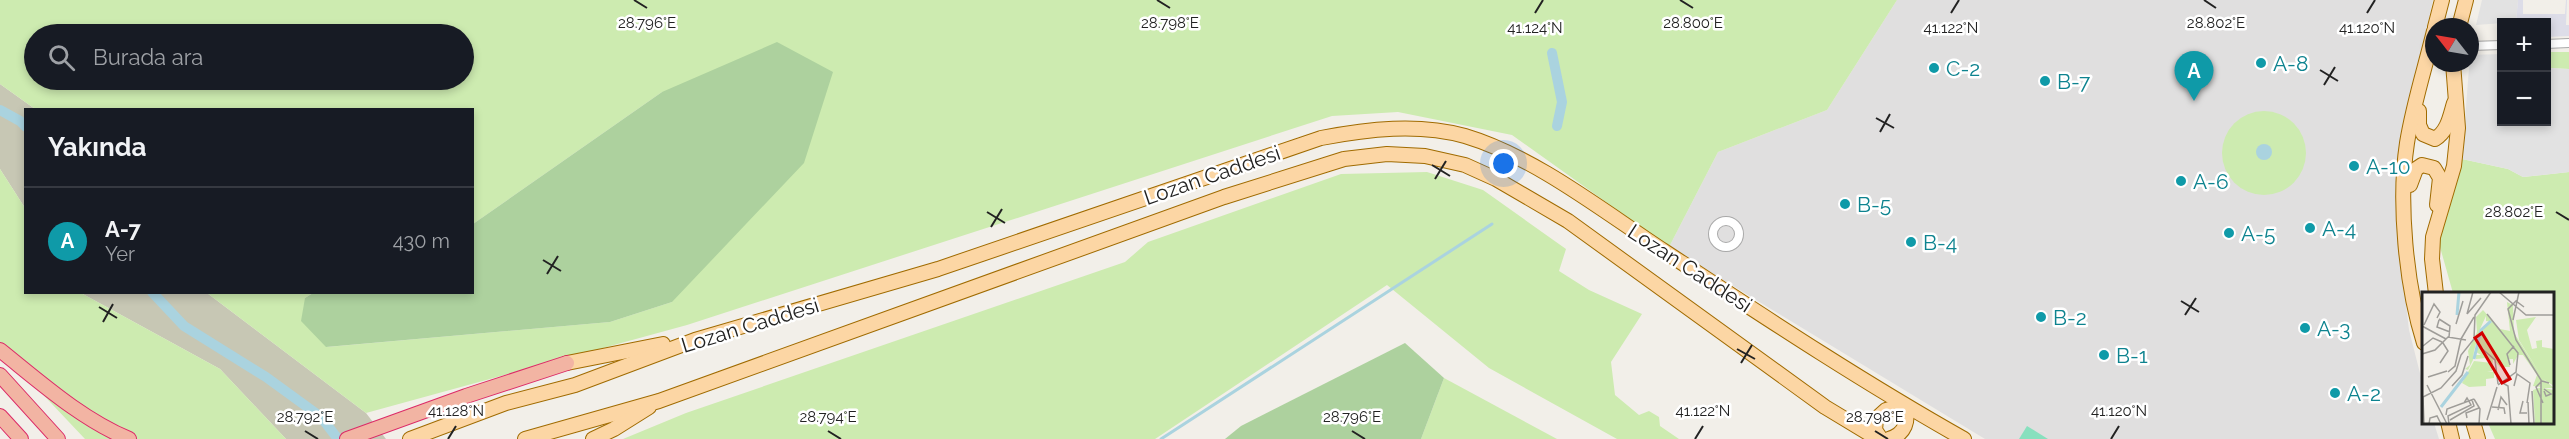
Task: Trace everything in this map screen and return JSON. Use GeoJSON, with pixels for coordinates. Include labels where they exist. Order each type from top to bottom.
{"type":"FeatureCollection","features":[{"type":"Feature","properties":{"kind":"highway"},"geometry":{"type":"LineString","coordinates":[[0,350],[93,420],[129,439]]}},
{"type":"Feature","properties":{"kind":"highway"},"geometry":{"type":"LineString","coordinates":[[347,439],[567,363]]}},
{"type":"Feature","properties":{"kind":"highway"},"geometry":{"type":"LineString","coordinates":[[0,375],[58,439]]}},
{"type":"Feature","properties":{"kind":"highway"},"geometry":{"type":"LineString","coordinates":[[0,416],[21,439]]}},
{"type":"Feature","properties":{"kind":"main road"},"geometry":{"type":"LineString","coordinates":[[2437,18],[2442,0]]}},
{"type":"Feature","properties":{"kind":"main road"},"geometry":{"type":"LineString","coordinates":[[2461,18],[2466,0]]}},
{"type":"Feature","properties":{"kind":"main road"},"geometry":{"type":"LineString","coordinates":[[2422,334],[2411,286],[2404,208],[2407,144],[2425,66]]}},
{"type":"Feature","properties":{"kind":"main road"},"geometry":{"type":"LineString","coordinates":[[2433,237],[2447,194],[2457,149],[2458,128],[2453,72]]}},
{"type":"Feature","properties":{"kind":"main road"},"geometry":{"type":"LineString","coordinates":[[2422,79],[2419,125],[2423,134],[2434,139],[2441,135],[2455,100]]}},
{"type":"Feature","properties":{"kind":"main road","name":"Lozan Caddesi"},"geometry":{"type":"LineString","coordinates":[[410,439],[506,403],[575,385],[695,340],[938,270],[1322,138],[1357,131],[1412,128],[1464,136],[1534,167],[1806,344],[1964,439]]}},
{"type":"Feature","properties":{"kind":"main road","name":"Lozan Caddesi"},"geometry":{"type":"LineString","coordinates":[[525,439],[659,401],[1213,201],[1344,159],[1387,154],[1425,156],[1465,165],[1496,179],[1568,221],[1825,407],[1880,439]]}},
{"type":"Feature","properties":{"kind":"main road"},"geometry":{"type":"LineString","coordinates":[[2404,208],[2416,169],[2422,165],[2434,168],[2440,178],[2432,259],[2436,292]]}},
{"type":"Feature","properties":{"kind":"main road"},"geometry":{"type":"LineString","coordinates":[[567,363],[695,340]]}},
{"type":"Feature","properties":{"kind":"main road"},"geometry":{"type":"LineString","coordinates":[[593,439],[614,429],[659,401]]}},
{"type":"Feature","properties":{"kind":"main road"},"geometry":{"type":"LineString","coordinates":[[1880,439],[1875,430],[1876,419],[1886,410],[1904,405],[1907,413],[1904,429],[1898,436],[1889,439]]}},
{"type":"Feature","properties":{"kind":"street"},"geometry":{"type":"LineString","coordinates":[[2551,44],[2569,44]]}},
{"type":"Feature","properties":{"kind":"street"},"geometry":{"type":"LineString","coordinates":[[2479,46],[2497,45]]}},
{"type":"Feature","properties":{"kind":"shaded area"},"geometry":{"type":"Polygon","coordinates":[[[1897,0],[2433,0],[2429,18],[2425,18],[2425,36],[2400,147],[2397,226],[2409,330],[2422,381],[2422,424],[2434,424],[2439,439],[1985,439],[1669,247],[1718,152],[1827,110],[1897,0]]]}},
{"type":"Feature","properties":{"kind":"shaded area"},"geometry":{"type":"Polygon","coordinates":[[[2482,0],[2518,0],[2516,18],[2497,18],[2497,23],[2479,25],[2478,18],[2482,0]]]}},
{"type":"Feature","properties":{"kind":"shaded area"},"geometry":{"type":"Polygon","coordinates":[[[2518,0],[2523,0],[2523,14],[2565,14],[2567,0],[2566,25],[2569,25],[2569,36],[2551,37],[2551,18],[2516,18],[2518,0]]]}},
{"type":"Feature","properties":{"kind":"shaded area"},"geometry":{"type":"Polygon","coordinates":[[[2497,54],[2497,126],[2551,126],[2551,68],[2569,69],[2569,172],[2523,177],[2508,169],[2462,159],[2469,72],[2479,72],[2479,55],[2497,54]]]}},
{"type":"Feature","properties":{"kind":"shaded area"},"geometry":{"type":"Polygon","coordinates":[[[0,84],[34,108],[24,108],[24,206],[0,169],[0,84]]]}},
{"type":"Feature","properties":{"kind":"shaded area"},"geometry":{"type":"Polygon","coordinates":[[[83,294],[208,294],[366,413],[386,439],[286,439],[220,369],[83,294]]]}},
{"type":"Feature","properties":{"kind":"green space"},"geometry":{"type":"Polygon","coordinates":[[[0,0],[1897,0],[1827,110],[1718,152],[1669,247],[1512,135],[1398,112],[1332,116],[687,325],[366,413],[208,294],[311,294],[305,298],[327,347],[610,322],[672,302],[662,92],[474,223],[474,108],[34,108],[0,84],[0,0]]]}},
{"type":"Feature","properties":{"kind":"green space"},"geometry":{"type":"Polygon","coordinates":[[[777,42],[833,72],[804,163],[672,302],[610,322],[326,347],[301,321],[305,298],[311,294],[474,294],[474,223],[662,92],[777,42]]]}},
{"type":"Feature","properties":{"kind":"green space"},"geometry":{"type":"Polygon","coordinates":[[[2551,52],[2569,52],[2569,69],[2551,68],[2551,52]]]}},
{"type":"Feature","properties":{"kind":"green space"},"geometry":{"type":"Polygon","coordinates":[[[2264,111],[2287,118],[2299,130],[2306,153],[2299,176],[2287,188],[2264,195],[2241,188],[2229,176],[2222,153],[2229,130],[2241,118],[2264,111]]]}},
{"type":"Feature","properties":{"kind":"green space"},"geometry":{"type":"Polygon","coordinates":[[[2462,159],[2508,169],[2523,177],[2569,172],[2569,439],[2495,439],[2488,424],[2554,424],[2554,292],[2453,292],[2438,240],[2462,159]]]}},
{"type":"Feature","properties":{"kind":"green space"},"geometry":{"type":"Polygon","coordinates":[[[0,169],[24,206],[24,294],[83,294],[220,369],[286,439],[85,439],[0,349],[0,169]]]}},
{"type":"Feature","properties":{"kind":"green space"},"geometry":{"type":"Polygon","coordinates":[[[1427,172],[1483,190],[1566,249],[1559,271],[1589,290],[1642,314],[1611,362],[1615,395],[1639,415],[1649,411],[1659,417],[1660,426],[1679,439],[1617,439],[1489,368],[1387,285],[1155,439],[623,439],[686,413],[1125,262],[1148,242],[1341,174],[1427,172]]]}},
{"type":"Feature","properties":{"kind":"green space"},"geometry":{"type":"Polygon","coordinates":[[[1405,343],[1444,378],[1421,439],[1225,439],[1241,426],[1405,343]]]}},
{"type":"Feature","properties":{"kind":"green space"},"geometry":{"type":"Polygon","coordinates":[[[1444,378],[1557,439],[1421,439],[1444,378]]]}},
{"type":"Feature","properties":{"kind":"green space"},"geometry":{"type":"Polygon","coordinates":[[[2027,426],[2048,439],[2019,439],[2027,426]]]}},
{"type":"Feature","properties":{"kind":"water"},"geometry":{"type":"Polygon","coordinates":[[[2261,144],[2267,144],[2272,152],[2270,158],[2261,160],[2256,155],[2256,149],[2261,144]]]}},
{"type":"Feature","properties":{"kind":"waterway"},"geometry":{"type":"LineString","coordinates":[[1552,53],[1562,102],[1557,126]]}},
{"type":"Feature","properties":{"kind":"waterway"},"geometry":{"type":"LineString","coordinates":[[0,110],[24,125]]}},
{"type":"Feature","properties":{"kind":"waterway"},"geometry":{"type":"LineString","coordinates":[[1161,439],[1492,224]]}},
{"type":"Feature","properties":{"kind":"waterway"},"geometry":{"type":"LineString","coordinates":[[154,294],[184,326],[266,377],[321,417],[338,439]]}},
{"type":"Feature","properties":{"kind":"place","name":"A-8"},"geometry":{"type":"Point","coordinates":[2261,63]}},
{"type":"Feature","properties":{"kind":"place","name":"C-2"},"geometry":{"type":"Point","coordinates":[1934,68]}},
{"type":"Feature","properties":{"kind":"place","name":"B-7"},"geometry":{"type":"Point","coordinates":[2045,81]}},
{"type":"Feature","properties":{"kind":"place","name":"A-7"},"geometry":{"type":"Point","coordinates":[2194,101]}},
{"type":"Feature","properties":{"kind":"place","name":"A-10"},"geometry":{"type":"Point","coordinates":[2354,166]}},
{"type":"Feature","properties":{"kind":"place","name":"A-6"},"geometry":{"type":"Point","coordinates":[2181,181]}},
{"type":"Feature","properties":{"kind":"place","name":"B-5"},"geometry":{"type":"Point","coordinates":[1845,204]}},
{"type":"Feature","properties":{"kind":"place","name":"A-4"},"geometry":{"type":"Point","coordinates":[2310,228]}},
{"type":"Feature","properties":{"kind":"place","name":"A-5"},"geometry":{"type":"Point","coordinates":[2229,233]}},
{"type":"Feature","properties":{"kind":"place","name":"B-4"},"geometry":{"type":"Point","coordinates":[1911,242]}},
{"type":"Feature","properties":{"kind":"place","name":"B-2"},"geometry":{"type":"Point","coordinates":[2041,317]}},
{"type":"Feature","properties":{"kind":"place","name":"A-3"},"geometry":{"type":"Point","coordinates":[2305,328]}},
{"type":"Feature","properties":{"kind":"place","name":"B-1"},"geometry":{"type":"Point","coordinates":[2104,355]}},
{"type":"Feature","properties":{"kind":"place","name":"A-2"},"geometry":{"type":"Point","coordinates":[2335,393]}}]}
